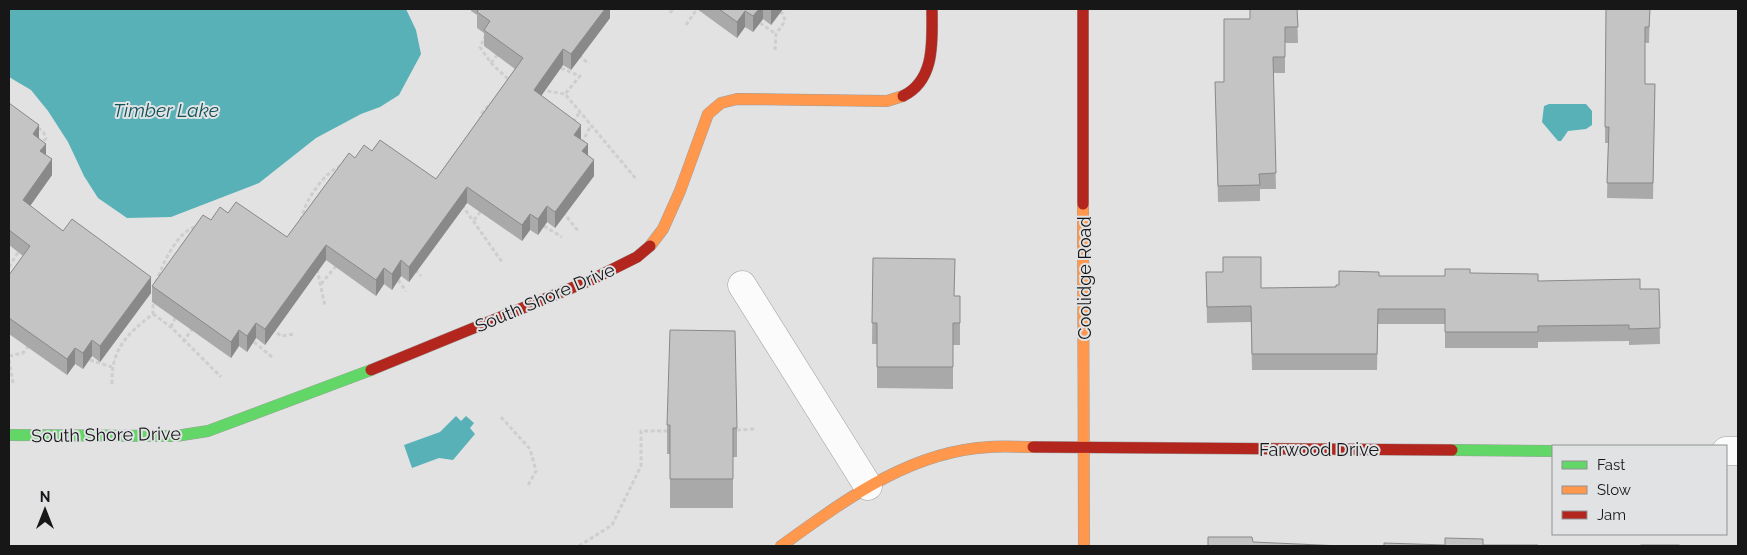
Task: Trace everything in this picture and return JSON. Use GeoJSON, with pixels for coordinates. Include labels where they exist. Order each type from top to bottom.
{"type":"FeatureCollection","features":[{"type":"Feature","properties":{"kind":"street","name":"South Shore Drive"},"geometry":{"type":"LineString","coordinates":[[9,435],[176,436],[208,430],[357,376],[591,280],[637,258],[652,244],[663,229],[676,199],[708,114],[721,103],[737,98],[886,101],[906,95],[921,83],[929,65],[932,9]]}},
{"type":"Feature","properties":{"kind":"street","name":"Coolidge Road"},"geometry":{"type":"LineString","coordinates":[[1083,9],[1086,448],[1084,546]]}},
{"type":"Feature","properties":{"kind":"street"},"geometry":{"type":"LineString","coordinates":[[742,285],[868,486]]}},
{"type":"Feature","properties":{"kind":"street","name":"Farwood Drive"},"geometry":{"type":"LineString","coordinates":[[781,546],[868,486],[896,471],[956,452],[989,447],[1552,451]]}},
{"type":"Feature","properties":{"kind":"path"},"geometry":{"type":"LineString","coordinates":[[670,13],[672,9]]}},
{"type":"Feature","properties":{"kind":"path"},"geometry":{"type":"LineString","coordinates":[[686,25],[697,9]]}},
{"type":"Feature","properties":{"kind":"path"},"geometry":{"type":"LineString","coordinates":[[775,50],[776,34],[786,21],[783,14],[777,9]]}},
{"type":"Feature","properties":{"kind":"path"},"geometry":{"type":"LineString","coordinates":[[760,23],[776,34]]}},
{"type":"Feature","properties":{"kind":"path"},"geometry":{"type":"LineString","coordinates":[[486,34],[480,47],[491,63],[515,84]]}},
{"type":"Feature","properties":{"kind":"path"},"geometry":{"type":"LineString","coordinates":[[491,63],[502,48]]}},
{"type":"Feature","properties":{"kind":"path"},"geometry":{"type":"LineString","coordinates":[[574,51],[589,64]]}},
{"type":"Feature","properties":{"kind":"path"},"geometry":{"type":"LineString","coordinates":[[561,68],[580,76],[565,94]]}},
{"type":"Feature","properties":{"kind":"path"},"geometry":{"type":"LineString","coordinates":[[504,86],[509,80]]}},
{"type":"Feature","properties":{"kind":"path"},"geometry":{"type":"LineString","coordinates":[[539,90],[565,94],[637,180]]}},
{"type":"Feature","properties":{"kind":"path"},"geometry":{"type":"LineString","coordinates":[[481,127],[481,114],[494,99]]}},
{"type":"Feature","properties":{"kind":"path"},"geometry":{"type":"LineString","coordinates":[[489,106],[496,111]]}},
{"type":"Feature","properties":{"kind":"path"},"geometry":{"type":"LineString","coordinates":[[570,125],[580,112]]}},
{"type":"Feature","properties":{"kind":"path"},"geometry":{"type":"LineString","coordinates":[[33,125],[43,131],[46,138],[41,145]]}},
{"type":"Feature","properties":{"kind":"path"},"geometry":{"type":"LineString","coordinates":[[580,146],[591,125]]}},
{"type":"Feature","properties":{"kind":"path"},"geometry":{"type":"LineString","coordinates":[[300,225],[302,211],[327,175],[341,165],[349,168]]}},
{"type":"Feature","properties":{"kind":"path"},"geometry":{"type":"LineString","coordinates":[[327,175],[334,180]]}},
{"type":"Feature","properties":{"kind":"path"},"geometry":{"type":"LineString","coordinates":[[463,205],[466,198]]}},
{"type":"Feature","properties":{"kind":"path"},"geometry":{"type":"LineString","coordinates":[[457,200],[474,220],[502,262]]}},
{"type":"Feature","properties":{"kind":"path"},"geometry":{"type":"LineString","coordinates":[[474,220],[485,205]]}},
{"type":"Feature","properties":{"kind":"path"},"geometry":{"type":"LineString","coordinates":[[556,207],[568,216],[578,231]]}},
{"type":"Feature","properties":{"kind":"path"},"geometry":{"type":"LineString","coordinates":[[153,289],[167,254],[194,227],[202,226]]}},
{"type":"Feature","properties":{"kind":"path"},"geometry":{"type":"LineString","coordinates":[[544,226],[562,237]]}},
{"type":"Feature","properties":{"kind":"path"},"geometry":{"type":"LineString","coordinates":[[183,236],[189,241]]}},
{"type":"Feature","properties":{"kind":"path"},"geometry":{"type":"LineString","coordinates":[[9,267],[22,246]]}},
{"type":"Feature","properties":{"kind":"path"},"geometry":{"type":"LineString","coordinates":[[17,254],[24,259]]}},
{"type":"Feature","properties":{"kind":"path"},"geometry":{"type":"LineString","coordinates":[[321,284],[342,260]]}},
{"type":"Feature","properties":{"kind":"path"},"geometry":{"type":"LineString","coordinates":[[316,263],[325,306]]}},
{"type":"Feature","properties":{"kind":"path"},"geometry":{"type":"LineString","coordinates":[[409,264],[421,276]]}},
{"type":"Feature","properties":{"kind":"path"},"geometry":{"type":"LineString","coordinates":[[398,280],[406,291]]}},
{"type":"Feature","properties":{"kind":"path"},"geometry":{"type":"LineString","coordinates":[[153,297],[153,314]]}},
{"type":"Feature","properties":{"kind":"path"},"geometry":{"type":"LineString","coordinates":[[171,327],[179,309]]}},
{"type":"Feature","properties":{"kind":"path"},"geometry":{"type":"LineString","coordinates":[[153,314],[171,327],[183,342],[221,377]]}},
{"type":"Feature","properties":{"kind":"path"},"geometry":{"type":"LineString","coordinates":[[112,384],[112,367],[117,350],[136,327],[153,314]]}},
{"type":"Feature","properties":{"kind":"path"},"geometry":{"type":"LineString","coordinates":[[183,342],[198,322]]}},
{"type":"Feature","properties":{"kind":"path"},"geometry":{"type":"LineString","coordinates":[[267,325],[281,336],[295,334]]}},
{"type":"Feature","properties":{"kind":"path"},"geometry":{"type":"LineString","coordinates":[[13,383],[9,358],[23,353],[32,339]]}},
{"type":"Feature","properties":{"kind":"path"},"geometry":{"type":"LineString","coordinates":[[254,342],[272,357]]}},
{"type":"Feature","properties":{"kind":"path"},"geometry":{"type":"LineString","coordinates":[[90,360],[112,367]]}},
{"type":"Feature","properties":{"kind":"path"},"geometry":{"type":"LineString","coordinates":[[501,417],[530,449],[536,471],[527,487]]}},
{"type":"Feature","properties":{"kind":"path"},"geometry":{"type":"LineString","coordinates":[[579,546],[612,525],[641,466],[641,431],[667,430]]}},
{"type":"Feature","properties":{"kind":"path"},"geometry":{"type":"LineString","coordinates":[[736,430],[756,430]]}},
{"type":"Feature","properties":{"kind":"water","name":"Timber Lake"},"geometry":{"type":"Polygon","coordinates":[[[9,9],[406,9],[416,30],[421,54],[399,95],[380,107],[361,114],[316,138],[259,183],[171,217],[127,218],[98,198],[84,176],[68,142],[48,111],[31,90],[9,77],[9,9]]]}},
{"type":"Feature","properties":{"kind":"water"},"geometry":{"type":"Polygon","coordinates":[[[1549,104],[1586,104],[1592,111],[1592,125],[1586,129],[1568,131],[1561,141],[1558,141],[1542,122],[1544,106],[1549,104]]]}},
{"type":"Feature","properties":{"kind":"water"},"geometry":{"type":"Polygon","coordinates":[[[456,416],[461,421],[466,416],[474,423],[470,428],[475,434],[453,460],[439,458],[412,468],[404,445],[440,432],[456,416]]]}},
{"type":"Feature","properties":{"kind":"building"},"geometry":{"type":"Polygon","coordinates":[[[479,9],[605,9],[571,54],[563,49],[534,90],[581,125],[574,135],[588,144],[582,151],[594,160],[555,212],[547,206],[538,219],[530,214],[522,225],[467,187],[409,267],[401,260],[392,274],[384,268],[376,280],[326,245],[265,329],[256,323],[247,336],[239,330],[231,342],[152,286],[203,215],[211,220],[220,207],[228,213],[236,202],[287,237],[349,153],[355,158],[364,145],[372,151],[380,140],[436,179],[523,58],[484,30],[490,21],[477,12],[479,9]]]}},
{"type":"Feature","properties":{"kind":"building"},"geometry":{"type":"Polygon","coordinates":[[[719,9],[759,9],[753,16],[745,11],[737,22],[719,9]]]}},
{"type":"Feature","properties":{"kind":"building"},"geometry":{"type":"Polygon","coordinates":[[[1250,9],[1297,9],[1298,27],[1285,27],[1285,57],[1273,57],[1276,173],[1259,174],[1260,185],[1218,186],[1215,82],[1224,82],[1224,19],[1250,19],[1250,9]]]}},
{"type":"Feature","properties":{"kind":"building"},"geometry":{"type":"Polygon","coordinates":[[[1606,9],[1650,9],[1649,27],[1645,27],[1645,84],[1655,84],[1653,183],[1607,183],[1609,127],[1605,127],[1606,9]]]}},
{"type":"Feature","properties":{"kind":"building"},"geometry":{"type":"Polygon","coordinates":[[[9,103],[39,125],[33,134],[46,144],[40,151],[52,159],[23,200],[63,231],[72,219],[151,277],[100,346],[92,340],[83,353],[75,348],[67,359],[9,318],[9,275],[30,246],[9,230],[9,103]]]}},
{"type":"Feature","properties":{"kind":"building"},"geometry":{"type":"Polygon","coordinates":[[[1223,257],[1261,257],[1261,288],[1336,287],[1336,285],[1339,285],[1339,271],[1379,272],[1379,276],[1445,276],[1445,269],[1470,269],[1470,273],[1538,274],[1538,281],[1640,279],[1640,289],[1659,289],[1660,328],[1629,329],[1629,325],[1538,326],[1538,332],[1445,332],[1445,309],[1378,309],[1377,354],[1252,354],[1251,306],[1207,307],[1206,272],[1223,272],[1223,257]]]}},
{"type":"Feature","properties":{"kind":"building"},"geometry":{"type":"Polygon","coordinates":[[[873,258],[955,259],[954,296],[960,296],[960,323],[953,323],[953,367],[877,367],[877,323],[872,323],[873,258]]]}},
{"type":"Feature","properties":{"kind":"building"},"geometry":{"type":"Polygon","coordinates":[[[670,330],[735,331],[737,428],[733,428],[733,479],[670,479],[670,425],[667,425],[670,330]]]}},
{"type":"Feature","properties":{"kind":"building"},"geometry":{"type":"Polygon","coordinates":[[[1208,537],[1252,537],[1253,542],[1342,546],[1208,546],[1208,537]]]}},
{"type":"Feature","properties":{"kind":"building"},"geometry":{"type":"Polygon","coordinates":[[[1445,538],[1483,539],[1483,545],[1538,546],[1384,546],[1384,543],[1445,545],[1445,538]]]}},
{"type":"Feature","properties":{"kind":"building"},"geometry":{"type":"Polygon","coordinates":[[[1679,545],[1679,546],[1641,546],[1679,545]]]}},
{"type":"Feature","properties":{"kind":"traffic: fast"},"geometry":{"type":"LineString","coordinates":[[9,435],[176,436],[208,431],[371,370]]}},
{"type":"Feature","properties":{"kind":"traffic: fast"},"geometry":{"type":"LineString","coordinates":[[1452,450],[1552,451]]}},
{"type":"Feature","properties":{"kind":"traffic: slow"},"geometry":{"type":"LineString","coordinates":[[650,246],[663,229],[680,191],[708,114],[721,103],[737,99],[887,101],[903,96]]}},
{"type":"Feature","properties":{"kind":"traffic: slow"},"geometry":{"type":"LineString","coordinates":[[1083,204],[1084,546]]}},
{"type":"Feature","properties":{"kind":"traffic: slow"},"geometry":{"type":"LineString","coordinates":[[781,546],[853,496],[905,468],[932,458],[960,451],[995,447],[1033,447]]}},
{"type":"Feature","properties":{"kind":"traffic: jam"},"geometry":{"type":"LineString","coordinates":[[903,96],[914,89],[927,70],[932,46],[932,9]]}},
{"type":"Feature","properties":{"kind":"traffic: jam"},"geometry":{"type":"LineString","coordinates":[[1083,9],[1083,204]]}},
{"type":"Feature","properties":{"kind":"traffic: jam"},"geometry":{"type":"LineString","coordinates":[[371,370],[591,280],[637,257],[650,246]]}},
{"type":"Feature","properties":{"kind":"traffic: jam"},"geometry":{"type":"LineString","coordinates":[[1033,447],[1452,450]]}}]}
